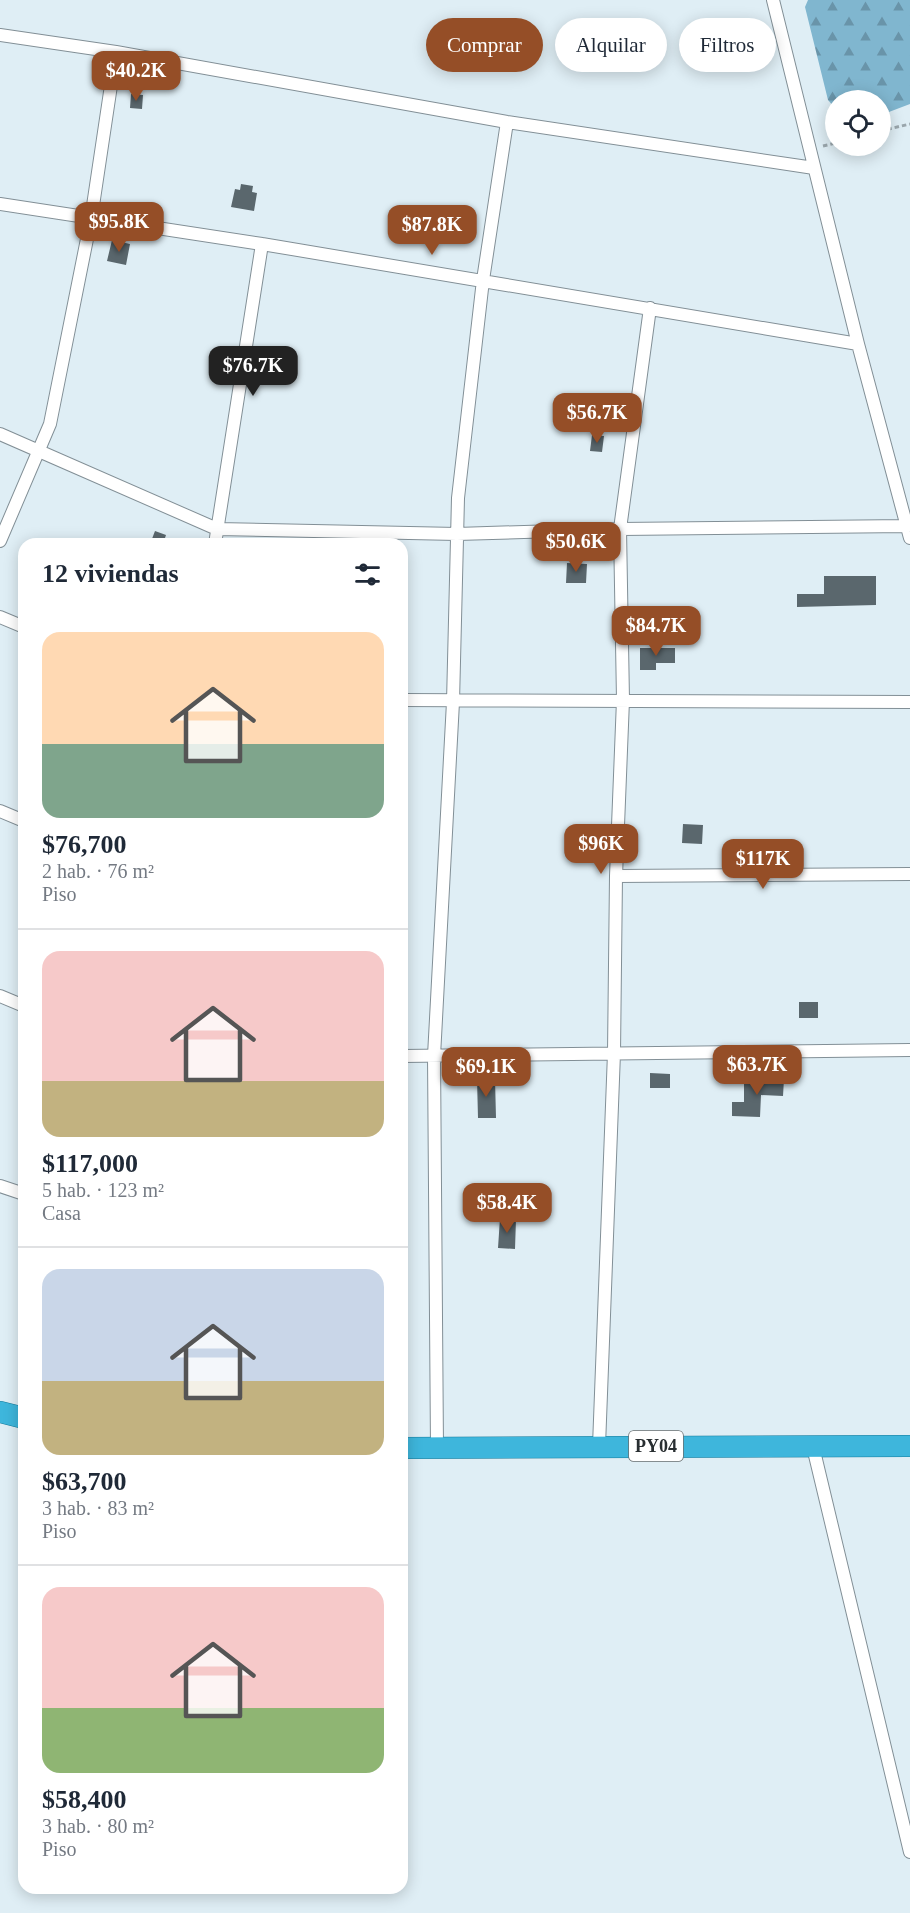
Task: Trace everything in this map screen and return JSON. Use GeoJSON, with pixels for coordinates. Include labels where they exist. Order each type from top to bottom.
{"type":"FeatureCollection","features":[{"type":"Feature","properties":{"kind":"highway"},"geometry":{"type":"LineString","coordinates":[[0,1412],[18,1417]]}},
{"type":"Feature","properties":{"kind":"highway","name":"PY04"},"geometry":{"type":"LineString","coordinates":[[408,1448],[910,1446]]}},
{"type":"Feature","properties":{"kind":"street"},"geometry":{"type":"LineString","coordinates":[[0,434],[217,529],[457,534],[620,529],[909,532],[858,344],[773,0]]}},
{"type":"Feature","properties":{"kind":"street"},"geometry":{"type":"LineString","coordinates":[[0,34],[116,52],[507,122],[814,168]]}},
{"type":"Feature","properties":{"kind":"street"},"geometry":{"type":"LineString","coordinates":[[0,541],[50,424],[91,219],[116,52]]}},
{"type":"Feature","properties":{"kind":"street"},"geometry":{"type":"LineString","coordinates":[[437,1448],[434,1056],[453,702],[458,498],[483,280],[507,122]]}},
{"type":"Feature","properties":{"kind":"street"},"geometry":{"type":"LineString","coordinates":[[0,204],[483,280],[858,344]]}},
{"type":"Feature","properties":{"kind":"street"},"geometry":{"type":"LineString","coordinates":[[216,538],[262,244]]}},
{"type":"Feature","properties":{"kind":"street"},"geometry":{"type":"LineString","coordinates":[[599,1446],[614,1053],[616,876],[623,700],[620,529],[650,308]]}},
{"type":"Feature","properties":{"kind":"street"},"geometry":{"type":"LineString","coordinates":[[0,617],[18,624]]}},
{"type":"Feature","properties":{"kind":"street"},"geometry":{"type":"LineString","coordinates":[[408,700],[910,702]]}},
{"type":"Feature","properties":{"kind":"street"},"geometry":{"type":"LineString","coordinates":[[0,811],[18,818]]}},
{"type":"Feature","properties":{"kind":"street"},"geometry":{"type":"LineString","coordinates":[[616,876],[910,874]]}},
{"type":"Feature","properties":{"kind":"street"},"geometry":{"type":"LineString","coordinates":[[0,996],[18,1004]]}},
{"type":"Feature","properties":{"kind":"street"},"geometry":{"type":"LineString","coordinates":[[408,1056],[910,1050]]}},
{"type":"Feature","properties":{"kind":"street"},"geometry":{"type":"LineString","coordinates":[[0,1186],[18,1192]]}},
{"type":"Feature","properties":{"kind":"street"},"geometry":{"type":"LineString","coordinates":[[813,1447],[910,1852]]}},
{"type":"Feature","properties":{"kind":"path"},"geometry":{"type":"LineString","coordinates":[[891,128],[910,124]]}},
{"type":"Feature","properties":{"kind":"green space"},"geometry":{"type":"Polygon","coordinates":[[[808,0],[910,0],[910,104],[891,111],[891,90],[826,90],[805,7],[808,0]]]}},
{"type":"Feature","properties":{"kind":"building"},"geometry":{"type":"Polygon","coordinates":[[[131,94],[143,95],[142,109],[130,108],[131,94]]]}},
{"type":"Feature","properties":{"kind":"building"},"geometry":{"type":"Polygon","coordinates":[[[241,184],[253,186],[252,192],[257,193],[254,211],[231,207],[235,189],[240,190],[241,184]]]}},
{"type":"Feature","properties":{"kind":"building"},"geometry":{"type":"Polygon","coordinates":[[[112,240],[130,244],[126,265],[107,261],[112,240]]]}},
{"type":"Feature","properties":{"kind":"building"},"geometry":{"type":"Polygon","coordinates":[[[592,435],[604,436],[602,452],[590,451],[592,435]]]}},
{"type":"Feature","properties":{"kind":"building"},"geometry":{"type":"Polygon","coordinates":[[[155,531],[166,535],[165,538],[152,538],[155,531]]]}},
{"type":"Feature","properties":{"kind":"building"},"geometry":{"type":"Polygon","coordinates":[[[567,563],[587,564],[586,583],[566,583],[567,563]]]}},
{"type":"Feature","properties":{"kind":"building"},"geometry":{"type":"Polygon","coordinates":[[[824,576],[876,576],[876,605],[797,607],[797,594],[824,594],[824,576]]]}},
{"type":"Feature","properties":{"kind":"building"},"geometry":{"type":"Polygon","coordinates":[[[640,648],[675,648],[675,663],[656,663],[656,670],[640,670],[640,648]]]}},
{"type":"Feature","properties":{"kind":"building"},"geometry":{"type":"Polygon","coordinates":[[[683,824],[703,825],[702,844],[682,843],[683,824]]]}},
{"type":"Feature","properties":{"kind":"building"},"geometry":{"type":"Polygon","coordinates":[[[799,1002],[818,1002],[818,1018],[799,1018],[799,1002]]]}},
{"type":"Feature","properties":{"kind":"building"},"geometry":{"type":"Polygon","coordinates":[[[650,1073],[670,1074],[670,1088],[650,1088],[650,1073]]]}},
{"type":"Feature","properties":{"kind":"building"},"geometry":{"type":"Polygon","coordinates":[[[744,1078],[784,1079],[783,1096],[761,1095],[760,1117],[732,1116],[732,1102],[744,1102],[744,1078]]]}},
{"type":"Feature","properties":{"kind":"building"},"geometry":{"type":"Polygon","coordinates":[[[477,1079],[495,1079],[496,1118],[478,1118],[477,1079]]]}},
{"type":"Feature","properties":{"kind":"building"},"geometry":{"type":"Polygon","coordinates":[[[500,1218],[516,1219],[515,1249],[498,1248],[500,1218]]]}}]}
